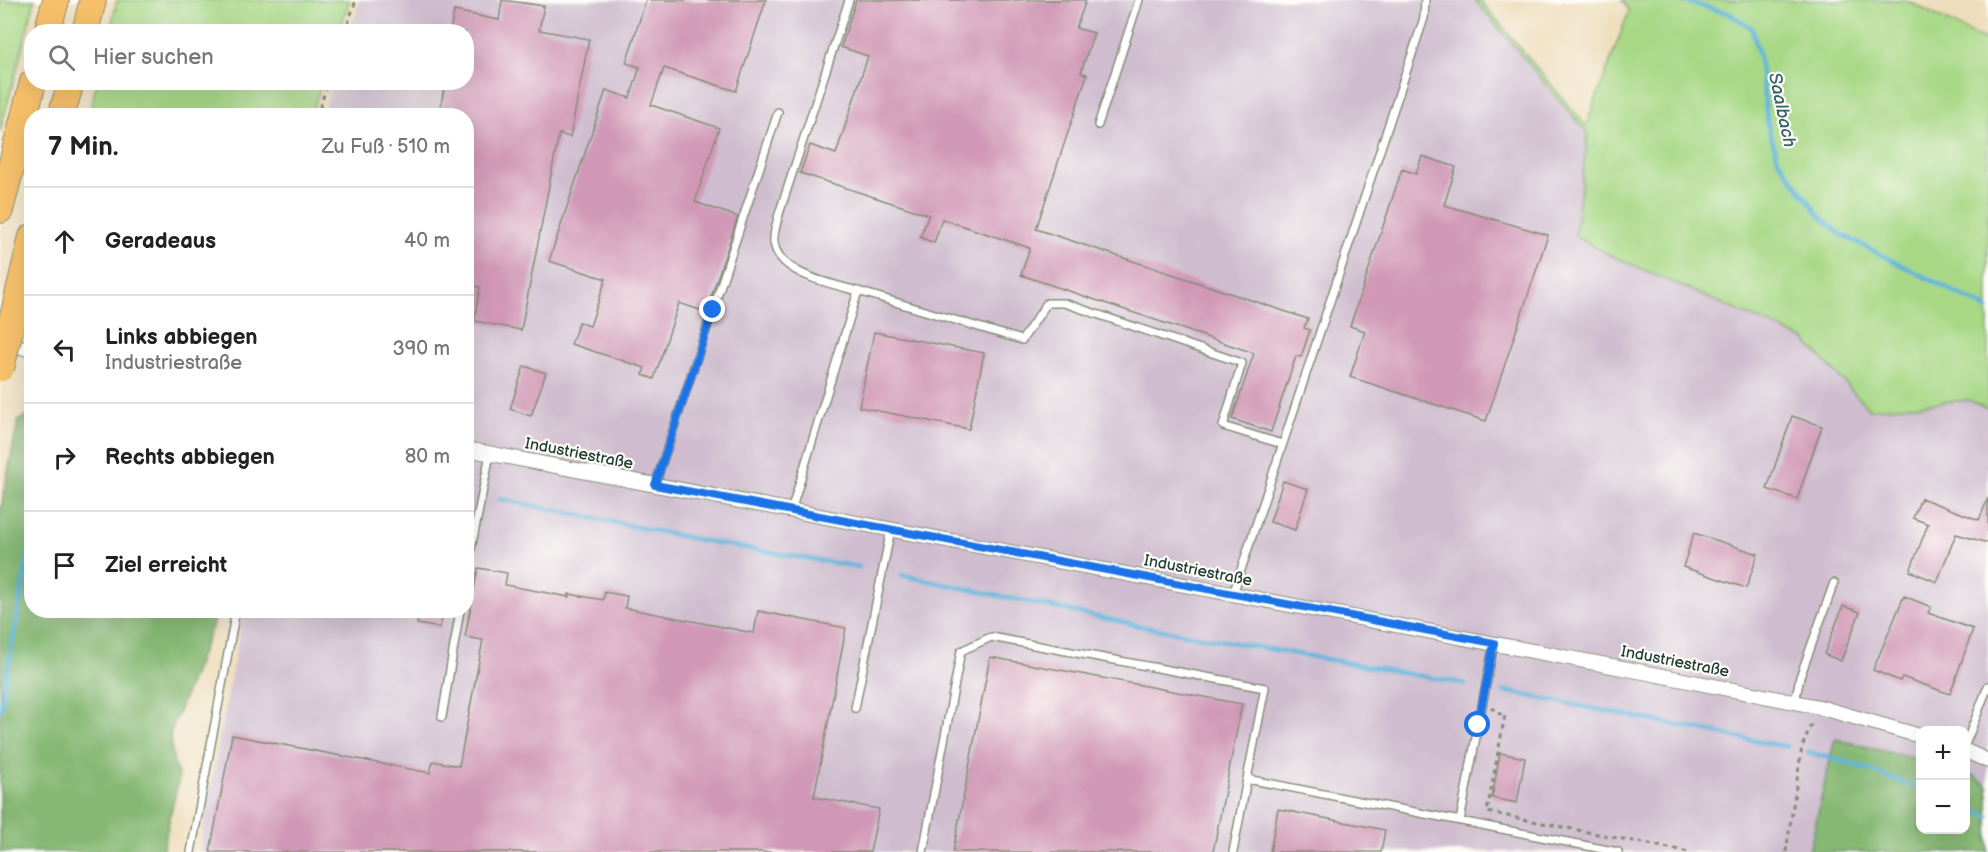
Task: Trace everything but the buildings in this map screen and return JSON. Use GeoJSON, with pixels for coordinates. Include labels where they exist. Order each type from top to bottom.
{"type":"FeatureCollection","features":[{"type":"Feature","properties":{"kind":"highway"},"geometry":{"type":"LineString","coordinates":[[49,24],[56,0]]}},
{"type":"Feature","properties":{"kind":"highway"},"geometry":{"type":"LineString","coordinates":[[87,24],[93,0]]}},
{"type":"Feature","properties":{"kind":"highway"},"geometry":{"type":"LineString","coordinates":[[26,108],[31,90]]}},
{"type":"Feature","properties":{"kind":"highway"},"geometry":{"type":"LineString","coordinates":[[64,108],[69,90]]}},
{"type":"Feature","properties":{"kind":"highway"},"geometry":{"type":"LineString","coordinates":[[0,210],[24,117]]}},
{"type":"Feature","properties":{"kind":"highway"},"geometry":{"type":"LineString","coordinates":[[1,370],[6,331],[24,266]]}},
{"type":"Feature","properties":{"kind":"street"},"geometry":{"type":"LineString","coordinates":[[6,331],[24,344]]}},
{"type":"Feature","properties":{"kind":"street","name":"Industriestraße"},"geometry":{"type":"LineString","coordinates":[[474,451],[790,511],[889,536],[1233,594],[1795,702],[1916,735]]}},
{"type":"Feature","properties":{"kind":"street"},"geometry":{"type":"LineString","coordinates":[[1970,753],[1988,761]]}},
{"type":"Feature","properties":{"kind":"lane"},"geometry":{"type":"LineString","coordinates":[[849,0],[779,214],[774,242],[782,261],[817,280],[1023,340],[1047,303],[1064,303],[1242,363],[1223,426],[1282,444]]}},
{"type":"Feature","properties":{"kind":"lane"},"geometry":{"type":"LineString","coordinates":[[1098,125],[1138,0]]}},
{"type":"Feature","properties":{"kind":"lane"},"geometry":{"type":"LineString","coordinates":[[1233,594],[1424,18],[1425,0]]}},
{"type":"Feature","properties":{"kind":"lane"},"geometry":{"type":"LineString","coordinates":[[655,485],[778,112]]}},
{"type":"Feature","properties":{"kind":"lane"},"geometry":{"type":"LineString","coordinates":[[790,511],[858,291]]}},
{"type":"Feature","properties":{"kind":"lane"},"geometry":{"type":"LineString","coordinates":[[474,534],[490,454]]}},
{"type":"Feature","properties":{"kind":"lane"},"geometry":{"type":"LineString","coordinates":[[855,708],[889,536]]}},
{"type":"Feature","properties":{"kind":"lane"},"geometry":{"type":"LineString","coordinates":[[1795,702],[1800,677],[1834,583]]}},
{"type":"Feature","properties":{"kind":"lane"},"geometry":{"type":"LineString","coordinates":[[191,852],[235,618]]}},
{"type":"Feature","properties":{"kind":"lane"},"geometry":{"type":"LineString","coordinates":[[442,717],[459,618]]}},
{"type":"Feature","properties":{"kind":"lane"},"geometry":{"type":"LineString","coordinates":[[923,852],[961,651],[978,641],[991,637],[1265,688],[1233,852]]}},
{"type":"Feature","properties":{"kind":"lane"},"geometry":{"type":"LineString","coordinates":[[1460,821],[1494,643]]}},
{"type":"Feature","properties":{"kind":"lane"},"geometry":{"type":"LineString","coordinates":[[1970,731],[1988,686]]}},
{"type":"Feature","properties":{"kind":"lane"},"geometry":{"type":"LineString","coordinates":[[1247,779],[1618,852]]}},
{"type":"Feature","properties":{"kind":"path"},"geometry":{"type":"LineString","coordinates":[[348,24],[356,0]]}},
{"type":"Feature","properties":{"kind":"path"},"geometry":{"type":"LineString","coordinates":[[320,108],[325,90]]}},
{"type":"Feature","properties":{"kind":"path"},"geometry":{"type":"LineString","coordinates":[[1481,706],[1491,707],[1497,713],[1505,715],[1487,812],[1689,852]]}},
{"type":"Feature","properties":{"kind":"path"},"geometry":{"type":"LineString","coordinates":[[1786,852],[1802,747],[1819,707]]}},
{"type":"Feature","properties":{"kind":"shaded area"},"geometry":{"type":"Polygon","coordinates":[[[360,0],[1475,0],[1588,134],[1575,236],[1612,256],[1805,341],[1869,409],[1968,400],[1988,409],[1988,852],[199,852],[242,618],[474,618],[474,108],[324,108],[331,90],[474,90],[474,24],[352,24],[360,0]]]}},
{"type":"Feature","properties":{"kind":"green space"},"geometry":{"type":"Polygon","coordinates":[[[0,0],[35,0],[29,24],[24,24],[24,41],[0,132],[0,0]]]}},
{"type":"Feature","properties":{"kind":"green space"},"geometry":{"type":"Polygon","coordinates":[[[117,0],[350,0],[341,24],[112,24],[117,0]]]}},
{"type":"Feature","properties":{"kind":"green space"},"geometry":{"type":"Polygon","coordinates":[[[1475,0],[1480,0],[1586,126],[1629,11],[1622,0],[1906,0],[1988,42],[1988,409],[1968,400],[1869,409],[1805,340],[1612,256],[1575,236],[1588,134],[1475,0]]]}},
{"type":"Feature","properties":{"kind":"green space"},"geometry":{"type":"Polygon","coordinates":[[[95,90],[320,90],[313,108],[91,108],[95,90]]]}},
{"type":"Feature","properties":{"kind":"green space"},"geometry":{"type":"Polygon","coordinates":[[[24,417],[24,618],[215,618],[170,734],[173,760],[179,777],[162,852],[0,852],[0,512],[18,421],[24,417]]]}},
{"type":"Feature","properties":{"kind":"green space"},"geometry":{"type":"Polygon","coordinates":[[[1835,739],[1916,759],[1916,834],[1970,834],[1970,774],[1988,786],[1988,852],[1809,852],[1835,739]]]}},
{"type":"Feature","properties":{"kind":"waterway","name":"Saalbach"},"geometry":{"type":"LineString","coordinates":[[1679,0],[1728,13],[1752,28],[1759,56],[1768,127],[1779,161],[1819,215],[1840,234],[1988,309]]}},
{"type":"Feature","properties":{"kind":"waterway"},"geometry":{"type":"LineString","coordinates":[[500,499],[720,544],[859,567]]}},
{"type":"Feature","properties":{"kind":"waterway"},"geometry":{"type":"LineString","coordinates":[[902,575],[1140,626],[1466,684]]}},
{"type":"Feature","properties":{"kind":"waterway"},"geometry":{"type":"LineString","coordinates":[[0,710],[24,579]]}},
{"type":"Feature","properties":{"kind":"waterway"},"geometry":{"type":"LineString","coordinates":[[1504,691],[1787,747]]}},
{"type":"Feature","properties":{"kind":"waterway"},"geometry":{"type":"LineString","coordinates":[[1808,752],[1859,766],[1916,787]]}},
{"type":"Feature","properties":{"kind":"waterway"},"geometry":{"type":"LineString","coordinates":[[1970,809],[1988,816]]}},
{"type":"Feature","properties":{"kind":"route"},"geometry":{"type":"LineString","coordinates":[[713,310],[655,485],[1494,643],[1478,725]]}}]}
